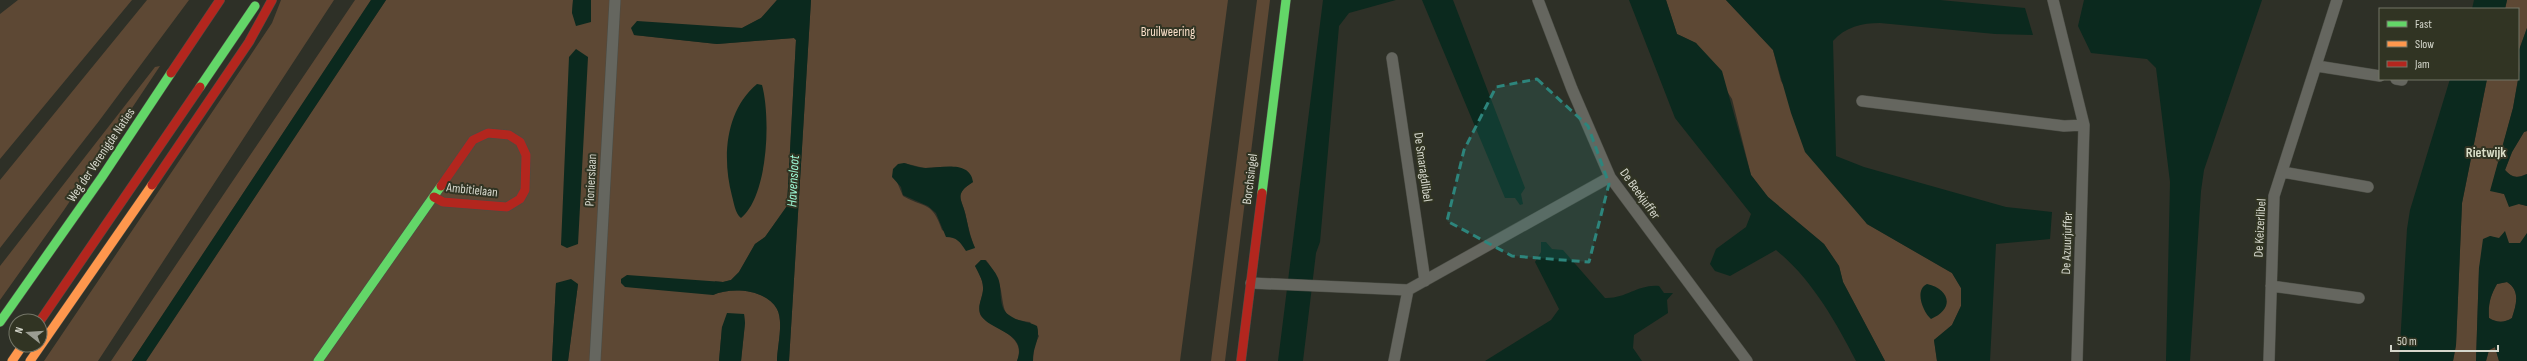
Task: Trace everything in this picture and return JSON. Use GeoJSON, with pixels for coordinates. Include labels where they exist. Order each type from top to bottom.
{"type":"FeatureCollection","features":[{"type":"Feature","properties":{"kind":"main road","name":"Weg der Verenigde Naties"},"geometry":{"type":"LineString","coordinates":[[0,322],[102,177],[220,0]]}},
{"type":"Feature","properties":{"kind":"main road"},"geometry":{"type":"LineString","coordinates":[[45,313],[258,0]]}},
{"type":"Feature","properties":{"kind":"main road"},"geometry":{"type":"LineString","coordinates":[[30,361],[180,145],[249,42],[272,0]]}},
{"type":"Feature","properties":{"kind":"main road","name":"Borchsingel"},"geometry":{"type":"LineString","coordinates":[[1241,361],[1286,0]]}},
{"type":"Feature","properties":{"kind":"main road","name":"Ambitielaan"},"geometry":{"type":"LineString","coordinates":[[318,361],[473,140],[488,133],[510,135],[520,142],[526,156],[525,190],[520,200],[507,207],[443,202],[434,196]]}},
{"type":"Feature","properties":{"kind":"street","name":"Pionierslaan"},"geometry":{"type":"LineString","coordinates":[[595,361],[615,0]]}},
{"type":"Feature","properties":{"kind":"street","name":"De Beekjuffer"},"geometry":{"type":"LineString","coordinates":[[1538,0],[1572,89],[1610,177],[1747,361]]}},
{"type":"Feature","properties":{"kind":"street","name":"De Azuurjuffer"},"geometry":{"type":"LineString","coordinates":[[2053,0],[2084,125],[2077,361]]}},
{"type":"Feature","properties":{"kind":"street","name":"De Keizerlibel"},"geometry":{"type":"LineString","coordinates":[[2269,361],[2274,196],[2337,0]]}},
{"type":"Feature","properties":{"kind":"street","name":"De Smaragdlibel"},"geometry":{"type":"LineString","coordinates":[[1392,58],[1425,280]]}},
{"type":"Feature","properties":{"kind":"street"},"geometry":{"type":"LineString","coordinates":[[2317,66],[2379,76]]}},
{"type":"Feature","properties":{"kind":"street"},"geometry":{"type":"LineString","coordinates":[[1862,101],[2064,126],[2084,125]]}},
{"type":"Feature","properties":{"kind":"street"},"geometry":{"type":"LineString","coordinates":[[2282,172],[2368,188]]}},
{"type":"Feature","properties":{"kind":"street"},"geometry":{"type":"LineString","coordinates":[[1251,283],[1408,290],[1610,177]]}},
{"type":"Feature","properties":{"kind":"street"},"geometry":{"type":"LineString","coordinates":[[2271,286],[2359,298]]}},
{"type":"Feature","properties":{"kind":"street"},"geometry":{"type":"LineString","coordinates":[[1394,361],[1408,290]]}},
{"type":"Feature","properties":{"kind":"highlighted area"},"geometry":{"type":"Polygon","coordinates":[[[1537,79],[1588,126],[1609,184],[1589,262],[1512,256],[1447,221],[1464,150],[1496,87],[1537,79]]]}},
{"type":"Feature","properties":{"kind":"green space"},"geometry":{"type":"Polygon","coordinates":[[[18,0],[132,0],[0,159],[0,14],[18,0]]]}},
{"type":"Feature","properties":{"kind":"green space"},"geometry":{"type":"Polygon","coordinates":[[[147,0],[189,0],[99,121],[0,248],[0,180],[147,0]]]}},
{"type":"Feature","properties":{"kind":"green space"},"geometry":{"type":"Polygon","coordinates":[[[281,0],[334,0],[98,361],[44,361],[272,23],[281,0]]]}},
{"type":"Feature","properties":{"kind":"green space"},"geometry":{"type":"Polygon","coordinates":[[[355,0],[371,0],[132,361],[111,361],[355,0]]]}},
{"type":"Feature","properties":{"kind":"green space"},"geometry":{"type":"Polygon","coordinates":[[[386,0],[573,0],[572,13],[591,22],[591,0],[777,0],[761,18],[742,28],[716,27],[634,35],[717,44],[794,38],[796,40],[787,206],[765,237],[755,244],[739,272],[731,280],[723,282],[715,281],[713,295],[720,292],[729,291],[748,292],[765,297],[772,302],[777,309],[780,321],[777,361],[741,361],[745,323],[744,314],[722,327],[719,361],[568,361],[578,284],[556,283],[552,361],[146,361],[386,0]],[[762,88],[757,189],[765,152],[766,126],[762,88]]]}},
{"type":"Feature","properties":{"kind":"green space","name":"Bruilweering"},"geometry":{"type":"Polygon","coordinates":[[[811,0],[1228,0],[1180,361],[1033,361],[1034,347],[1039,336],[1030,322],[1015,319],[1007,314],[1003,305],[999,282],[986,260],[981,260],[975,266],[983,284],[979,310],[980,314],[988,322],[1014,339],[1018,345],[1019,352],[1017,361],[789,361],[811,0]],[[904,163],[897,182],[903,196],[927,207],[935,214],[942,230],[975,248],[960,198],[963,190],[973,182],[941,167],[924,168],[904,163]]]}},
{"type":"Feature","properties":{"kind":"green space"},"geometry":{"type":"Polygon","coordinates":[[[1257,0],[1270,0],[1225,361],[1211,361],[1257,0]]]}},
{"type":"Feature","properties":{"kind":"green space"},"geometry":{"type":"Polygon","coordinates":[[[1666,0],[1726,0],[1773,50],[1781,81],[1867,224],[1952,273],[1961,288],[1961,306],[1952,325],[1934,340],[1937,361],[1885,361],[1843,282],[1839,266],[1824,244],[1768,197],[1751,175],[1732,99],[1696,43],[1677,34],[1666,0]]]}},
{"type":"Feature","properties":{"kind":"green space"},"geometry":{"type":"Polygon","coordinates":[[[2507,0],[2527,0],[2527,28],[2519,50],[2519,8],[2505,8],[2507,0]]]}},
{"type":"Feature","properties":{"kind":"green space"},"geometry":{"type":"Polygon","coordinates":[[[160,66],[64,210],[0,300],[0,266],[155,67],[160,66]]]}},
{"type":"Feature","properties":{"kind":"green space"},"geometry":{"type":"Polygon","coordinates":[[[2487,80],[2518,80],[2513,108],[2491,190],[2504,194],[2519,204],[2527,206],[2527,234],[2520,244],[2509,243],[2490,236],[2479,268],[2476,361],[2453,361],[2456,345],[2462,203],[2487,80]]]}},
{"type":"Feature","properties":{"kind":"green space"},"geometry":{"type":"Polygon","coordinates":[[[2527,131],[2527,174],[2517,177],[2512,176],[2505,170],[2512,152],[2524,132],[2527,131]]]}},
{"type":"Feature","properties":{"kind":"green space"},"geometry":{"type":"Polygon","coordinates":[[[2507,282],[2516,294],[2514,313],[2512,318],[2509,320],[2504,322],[2495,321],[2489,318],[2489,305],[2491,297],[2497,284],[2507,282]]]}},
{"type":"Feature","properties":{"kind":"green space"},"geometry":{"type":"Polygon","coordinates":[[[2495,347],[2499,361],[2486,361],[2489,350],[2495,347]]]}},
{"type":"Feature","properties":{"kind":"water"},"geometry":{"type":"Polygon","coordinates":[[[371,0],[386,0],[146,361],[132,361],[371,0]]]}},
{"type":"Feature","properties":{"kind":"water"},"geometry":{"type":"Polygon","coordinates":[[[573,0],[591,0],[591,22],[576,26],[572,13],[573,0]]]}},
{"type":"Feature","properties":{"kind":"water","name":"Havensloot"},"geometry":{"type":"Polygon","coordinates":[[[777,0],[811,0],[789,361],[777,361],[780,327],[779,314],[772,302],[765,297],[738,291],[720,292],[713,295],[625,287],[621,283],[621,279],[627,275],[723,282],[731,280],[739,272],[755,244],[765,237],[787,206],[796,40],[794,38],[717,44],[634,35],[631,28],[637,21],[742,28],[761,18],[777,0]]]}},
{"type":"Feature","properties":{"kind":"water"},"geometry":{"type":"Polygon","coordinates":[[[1323,0],[1396,0],[1349,13],[1339,26],[1320,242],[1316,253],[1303,361],[1278,361],[1323,0]]]}},
{"type":"Feature","properties":{"kind":"water"},"geometry":{"type":"Polygon","coordinates":[[[1422,0],[1453,0],[1525,188],[1521,194],[1523,204],[1520,205],[1515,198],[1505,198],[1422,0]]]}},
{"type":"Feature","properties":{"kind":"water"},"geometry":{"type":"Polygon","coordinates":[[[1629,0],[1666,0],[1677,34],[1696,43],[1722,71],[1751,175],[1768,197],[1824,244],[1839,266],[1843,282],[1885,361],[1856,361],[1822,301],[1789,261],[1776,250],[1730,276],[1715,271],[1710,264],[1716,249],[1746,227],[1751,214],[1675,118],[1629,0]]]}},
{"type":"Feature","properties":{"kind":"water"},"geometry":{"type":"Polygon","coordinates":[[[1726,0],[1940,0],[2025,8],[2033,35],[1995,34],[1873,23],[1848,29],[1833,41],[1836,156],[1864,167],[2006,207],[2052,212],[2050,239],[1996,244],[1990,361],[1937,361],[1934,340],[1952,325],[1961,306],[1961,288],[1952,273],[1867,224],[1805,152],[1791,113],[1773,50],[1726,0]]]}},
{"type":"Feature","properties":{"kind":"water"},"geometry":{"type":"Polygon","coordinates":[[[2084,0],[2262,0],[2204,170],[2201,191],[2190,361],[2166,361],[2170,182],[2156,68],[2147,59],[2091,53],[2078,26],[2084,0]]]}},
{"type":"Feature","properties":{"kind":"water"},"geometry":{"type":"Polygon","coordinates":[[[2474,0],[2507,0],[2505,8],[2472,8],[2474,0]]]}},
{"type":"Feature","properties":{"kind":"water"},"geometry":{"type":"Polygon","coordinates":[[[2527,28],[2527,131],[2524,132],[2512,152],[2505,170],[2510,175],[2515,177],[2520,177],[2527,174],[2527,206],[2519,204],[2509,207],[2504,194],[2490,191],[2513,108],[2519,80],[2519,50],[2527,28]]]}},
{"type":"Feature","properties":{"kind":"water"},"geometry":{"type":"Polygon","coordinates":[[[576,49],[588,57],[578,244],[567,248],[561,245],[569,57],[576,49]]]}},
{"type":"Feature","properties":{"kind":"water"},"geometry":{"type":"Polygon","coordinates":[[[2450,80],[2487,80],[2462,203],[2456,345],[2453,361],[2399,361],[2407,229],[2410,210],[2450,80]]]}},
{"type":"Feature","properties":{"kind":"water"},"geometry":{"type":"Polygon","coordinates":[[[757,84],[762,85],[765,99],[765,156],[757,193],[750,207],[741,218],[735,208],[729,181],[727,151],[732,121],[746,95],[757,84]]]}},
{"type":"Feature","properties":{"kind":"water"},"geometry":{"type":"Polygon","coordinates":[[[904,163],[923,168],[961,168],[971,175],[973,182],[963,191],[960,198],[975,248],[966,251],[958,241],[953,238],[946,237],[936,213],[928,206],[903,195],[901,187],[892,177],[893,169],[898,164],[904,163]]]}},
{"type":"Feature","properties":{"kind":"water"},"geometry":{"type":"Polygon","coordinates":[[[2505,231],[2509,243],[2520,243],[2527,233],[2527,361],[2499,361],[2495,347],[2489,350],[2486,361],[2476,361],[2479,268],[2483,239],[2490,236],[2499,238],[2505,231]],[[2507,282],[2497,284],[2490,301],[2489,318],[2500,322],[2512,318],[2515,308],[2516,294],[2507,282]]]}},
{"type":"Feature","properties":{"kind":"water"},"geometry":{"type":"Polygon","coordinates":[[[1541,242],[1546,242],[1552,249],[1563,250],[1605,298],[1612,298],[1652,286],[1659,286],[1664,293],[1673,293],[1667,300],[1668,313],[1634,335],[1633,348],[1642,361],[1485,361],[1551,320],[1559,309],[1535,262],[1541,252],[1541,242]]]}},
{"type":"Feature","properties":{"kind":"water"},"geometry":{"type":"Polygon","coordinates":[[[981,260],[985,260],[998,278],[1005,312],[1016,319],[1037,326],[1038,335],[1033,361],[1017,361],[1019,352],[1018,344],[1008,334],[987,322],[982,317],[979,310],[983,284],[975,266],[981,260]]]}},
{"type":"Feature","properties":{"kind":"water"},"geometry":{"type":"Polygon","coordinates":[[[571,279],[578,284],[568,361],[552,361],[556,283],[571,279]]]}},
{"type":"Feature","properties":{"kind":"water"},"geometry":{"type":"Polygon","coordinates":[[[1927,284],[1941,290],[1947,300],[1944,310],[1939,315],[1931,319],[1925,311],[1920,296],[1923,287],[1927,284]]]}},
{"type":"Feature","properties":{"kind":"water"},"geometry":{"type":"Polygon","coordinates":[[[727,313],[744,314],[745,323],[741,361],[719,361],[722,327],[727,313]]]}},
{"type":"Feature","properties":{"kind":"traffic: fast"},"geometry":{"type":"LineString","coordinates":[[1262,193],[1286,0]]}},
{"type":"Feature","properties":{"kind":"traffic: fast"},"geometry":{"type":"LineString","coordinates":[[200,87],[255,6]]}},
{"type":"Feature","properties":{"kind":"traffic: fast"},"geometry":{"type":"LineString","coordinates":[[0,322],[102,177],[171,73]]}},
{"type":"Feature","properties":{"kind":"traffic: fast"},"geometry":{"type":"LineString","coordinates":[[318,361],[441,186]]}},
{"type":"Feature","properties":{"kind":"traffic: slow"},"geometry":{"type":"LineString","coordinates":[[30,361],[152,185]]}},
{"type":"Feature","properties":{"kind":"traffic: slow"},"geometry":{"type":"LineString","coordinates":[[12,361],[18,353]]}},
{"type":"Feature","properties":{"kind":"traffic: jam"},"geometry":{"type":"LineString","coordinates":[[171,73],[220,0]]}},
{"type":"Feature","properties":{"kind":"traffic: jam"},"geometry":{"type":"LineString","coordinates":[[152,185],[249,42],[272,0]]}},
{"type":"Feature","properties":{"kind":"traffic: jam"},"geometry":{"type":"LineString","coordinates":[[45,313],[200,87]]}},
{"type":"Feature","properties":{"kind":"traffic: jam"},"geometry":{"type":"LineString","coordinates":[[434,197],[443,202],[507,207],[520,199],[525,190],[526,155],[520,142],[509,135],[488,133],[473,140],[441,186]]}},
{"type":"Feature","properties":{"kind":"traffic: jam"},"geometry":{"type":"LineString","coordinates":[[1241,361],[1262,193]]}},
{"type":"Feature","properties":{"kind":"district","name":"Rietwijk"},"geometry":{"type":"Point","coordinates":[2486,152]}}]}
